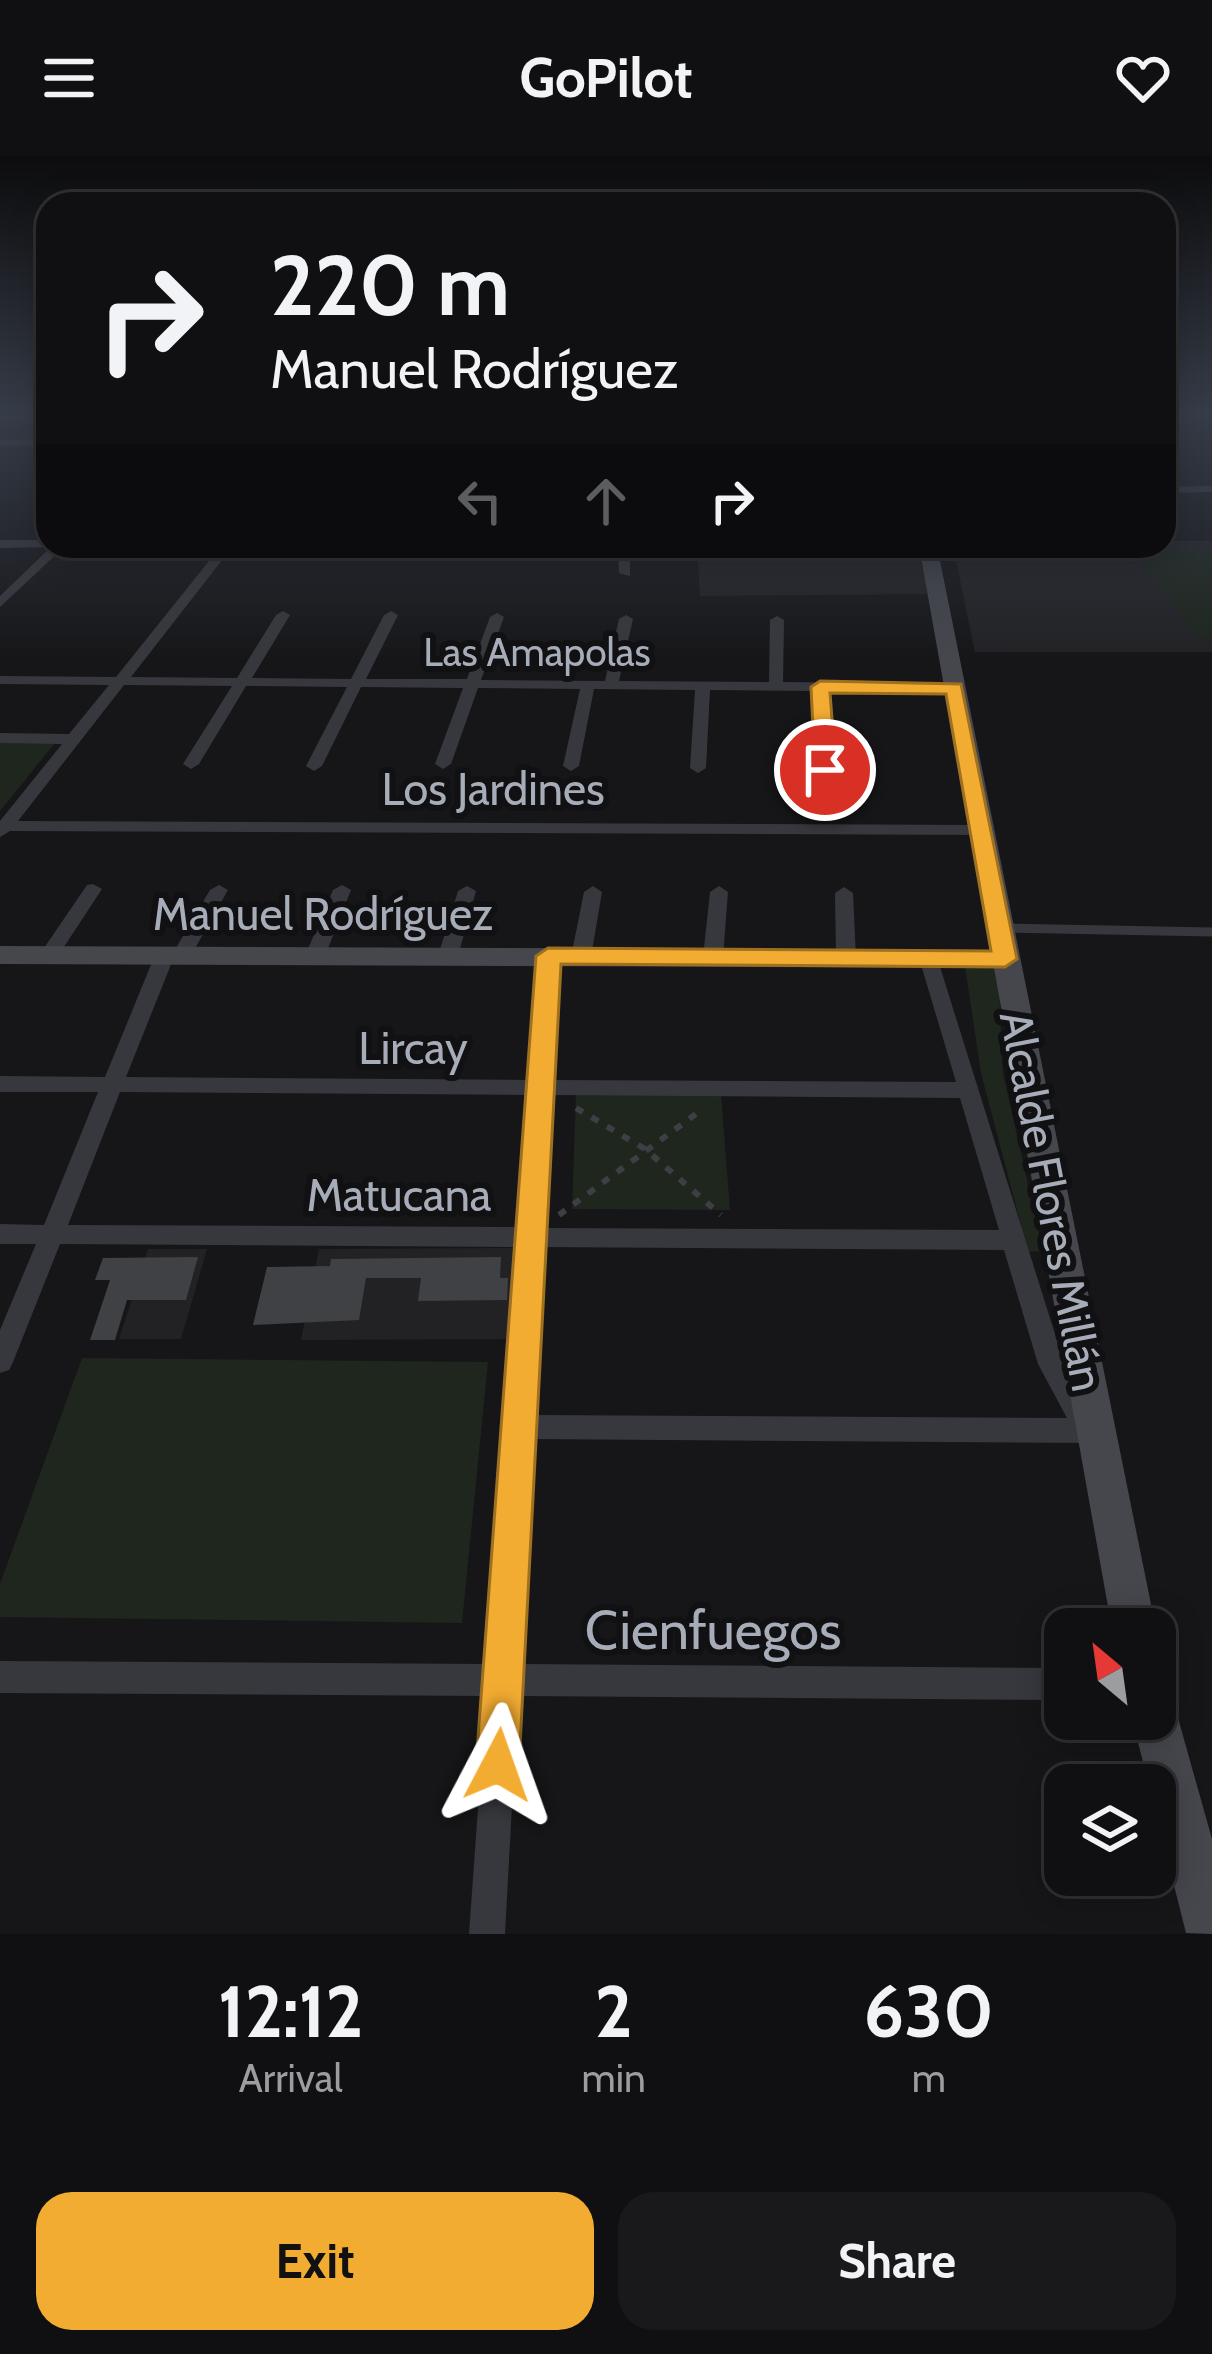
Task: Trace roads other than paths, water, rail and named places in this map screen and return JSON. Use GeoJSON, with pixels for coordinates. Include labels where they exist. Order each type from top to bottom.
{"type":"FeatureCollection","features":[{"type":"Feature","properties":{"kind":"street"},"geometry":{"type":"LineString","coordinates":[[1176,500],[1212,499]]}},
{"type":"Feature","properties":{"kind":"street"},"geometry":{"type":"LineString","coordinates":[[0,544],[36,544]]}},
{"type":"Feature","properties":{"kind":"street"},"geometry":{"type":"LineString","coordinates":[[0,603],[47,558]]}},
{"type":"Feature","properties":{"kind":"street"},"geometry":{"type":"LineString","coordinates":[[2,829],[217,558]]}},
{"type":"Feature","properties":{"kind":"street"},"geometry":{"type":"LineString","coordinates":[[624,558],[625,573]]}},
{"type":"Feature","properties":{"kind":"street","name":"Alcalde Flores Millán"},"geometry":{"type":"LineString","coordinates":[[930,558],[1130,1608]]}},
{"type":"Feature","properties":{"kind":"street"},"geometry":{"type":"LineString","coordinates":[[191,764],[283,614]]}},
{"type":"Feature","properties":{"kind":"street"},"geometry":{"type":"LineString","coordinates":[[314,766],[391,615]]}},
{"type":"Feature","properties":{"kind":"street"},"geometry":{"type":"LineString","coordinates":[[443,764],[497,617]]}},
{"type":"Feature","properties":{"kind":"street"},"geometry":{"type":"LineString","coordinates":[[611,686],[626,619]]}},
{"type":"Feature","properties":{"kind":"street"},"geometry":{"type":"LineString","coordinates":[[776,687],[777,620]]}},
{"type":"Feature","properties":{"kind":"street","name":"Las Amapolas"},"geometry":{"type":"LineString","coordinates":[[0,680],[954,688]]}},
{"type":"Feature","properties":{"kind":"street"},"geometry":{"type":"LineString","coordinates":[[571,766],[588,685]]}},
{"type":"Feature","properties":{"kind":"street"},"geometry":{"type":"LineString","coordinates":[[698,768],[703,686]]}},
{"type":"Feature","properties":{"kind":"street"},"geometry":{"type":"LineString","coordinates":[[820,687],[825,770]]}},
{"type":"Feature","properties":{"kind":"street"},"geometry":{"type":"LineString","coordinates":[[0,739],[74,739]]}},
{"type":"Feature","properties":{"kind":"street","name":"Los Jardines"},"geometry":{"type":"LineString","coordinates":[[2,829],[981,830]]}},
{"type":"Feature","properties":{"kind":"street"},"geometry":{"type":"LineString","coordinates":[[49,955],[93,889]]}},
{"type":"Feature","properties":{"kind":"street"},"geometry":{"type":"LineString","coordinates":[[0,1362],[113,1085],[173,955],[219,890]]}},
{"type":"Feature","properties":{"kind":"street"},"geometry":{"type":"LineString","coordinates":[[315,956],[342,890]]}},
{"type":"Feature","properties":{"kind":"street"},"geometry":{"type":"LineString","coordinates":[[448,956],[467,891]]}},
{"type":"Feature","properties":{"kind":"street"},"geometry":{"type":"LineString","coordinates":[[581,957],[593,892]]}},
{"type":"Feature","properties":{"kind":"street"},"geometry":{"type":"LineString","coordinates":[[712,957],[719,892]]}},
{"type":"Feature","properties":{"kind":"street"},"geometry":{"type":"LineString","coordinates":[[844,893],[846,958]]}},
{"type":"Feature","properties":{"kind":"street","name":"Manuel Rodríguez"},"geometry":{"type":"LineString","coordinates":[[0,955],[929,958],[1002,944]]}},
{"type":"Feature","properties":{"kind":"street"},"geometry":{"type":"LineString","coordinates":[[487,1934],[548,956]]}},
{"type":"Feature","properties":{"kind":"street","name":"Alcalde Flores Millán"},"geometry":{"type":"LineString","coordinates":[[929,958],[1059,1383],[1096,1431]]}},
{"type":"Feature","properties":{"kind":"street","name":"Lircay"},"geometry":{"type":"LineString","coordinates":[[0,1084],[969,1090]]}},
{"type":"Feature","properties":{"kind":"street","name":"Matucana"},"geometry":{"type":"LineString","coordinates":[[0,1234],[1015,1240]]}},
{"type":"Feature","properties":{"kind":"street"},"geometry":{"type":"LineString","coordinates":[[519,1426],[1096,1431]]}},
{"type":"Feature","properties":{"kind":"street","name":"Cienfuegos"},"geometry":{"type":"LineString","coordinates":[[0,1677],[1044,1684]]}},
{"type":"Feature","properties":{"kind":"street"},"geometry":{"type":"LineString","coordinates":[[1161,1740],[1212,1934]]}},
{"type":"Feature","properties":{"kind":"lane"},"geometry":{"type":"LineString","coordinates":[[1002,944],[1212,932]]}}]}
